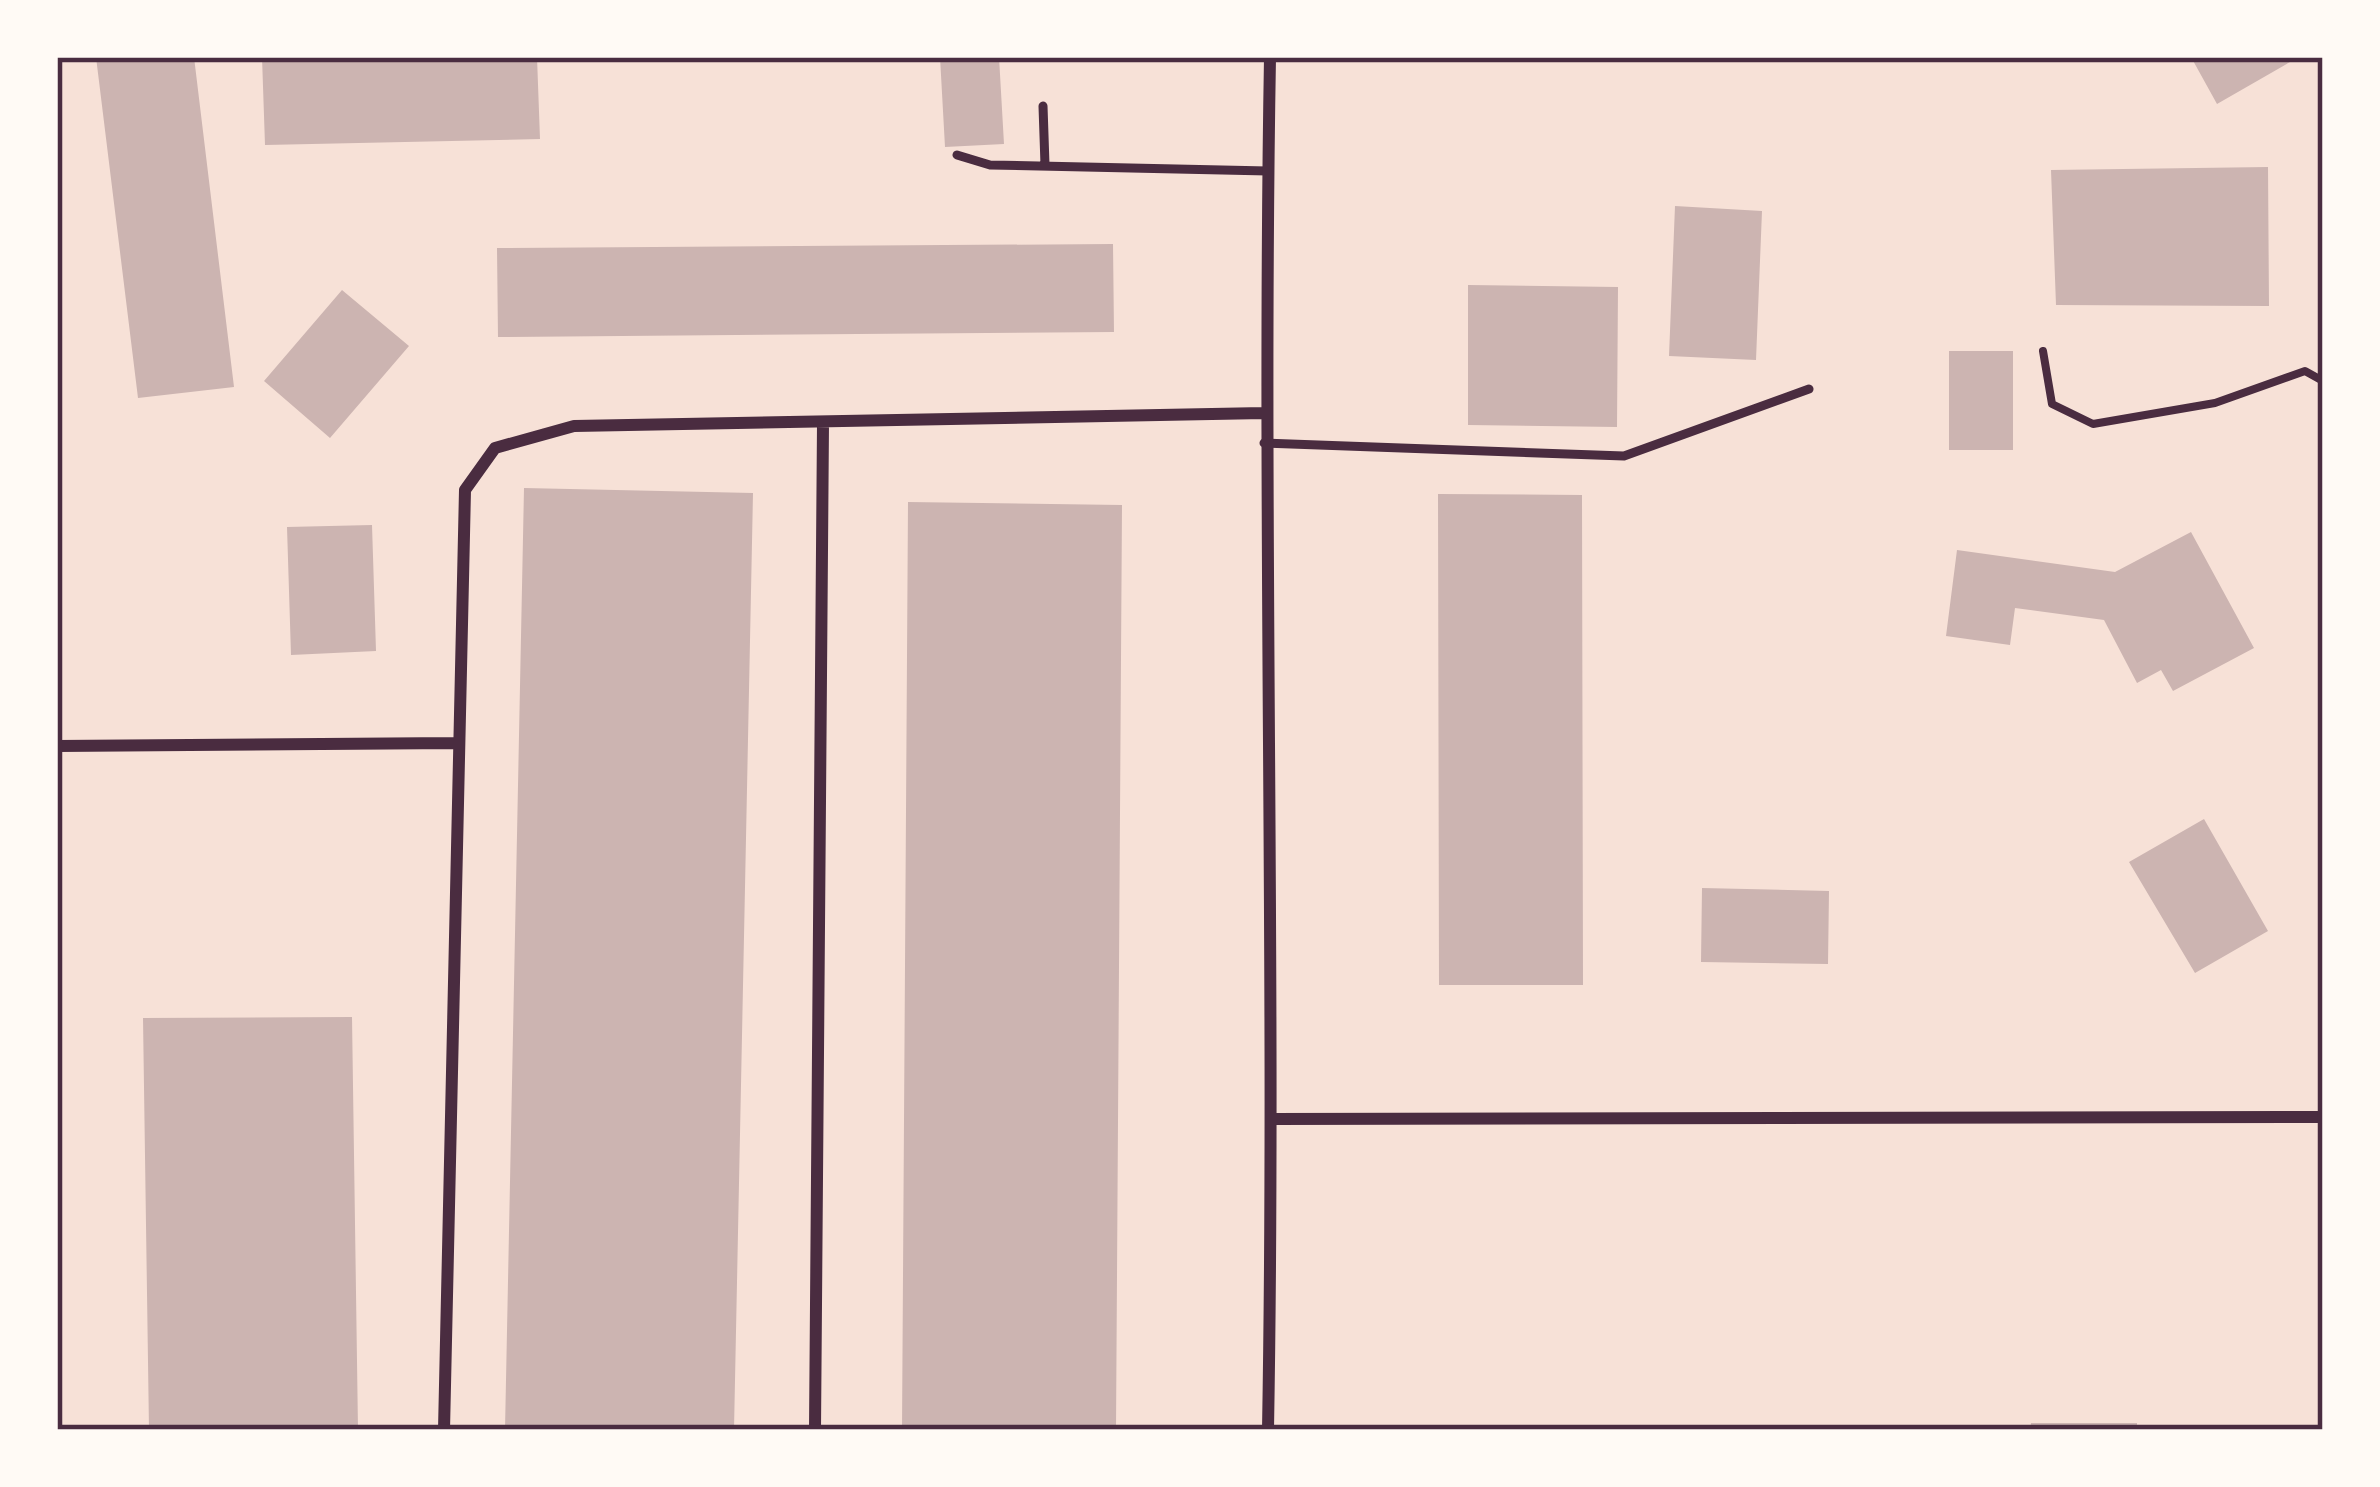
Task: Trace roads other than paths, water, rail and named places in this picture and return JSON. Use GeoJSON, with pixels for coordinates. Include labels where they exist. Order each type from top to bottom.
{"type":"FeatureCollection","features":[{"type":"Feature","properties":{"kind":"street"},"geometry":{"type":"LineString","coordinates":[[1268,1430],[1273,1119],[1264,413],[1270,57]]}},
{"type":"Feature","properties":{"kind":"street"},"geometry":{"type":"LineString","coordinates":[[444,1430],[465,490],[495,448],[574,426],[1264,413]]}},
{"type":"Feature","properties":{"kind":"street"},"geometry":{"type":"LineString","coordinates":[[815,1430],[824,424]]}},
{"type":"Feature","properties":{"kind":"street"},"geometry":{"type":"LineString","coordinates":[[57,746],[456,743]]}},
{"type":"Feature","properties":{"kind":"street"},"geometry":{"type":"LineString","coordinates":[[1273,1119],[2323,1117]]}},
{"type":"Feature","properties":{"kind":"lane"},"geometry":{"type":"LineString","coordinates":[[1043,106],[1045,165]]}},
{"type":"Feature","properties":{"kind":"lane"},"geometry":{"type":"LineString","coordinates":[[957,155],[990,165],[1268,171]]}},
{"type":"Feature","properties":{"kind":"lane"},"geometry":{"type":"LineString","coordinates":[[1264,443],[1624,456],[1723,424],[1809,389]]}}]}
